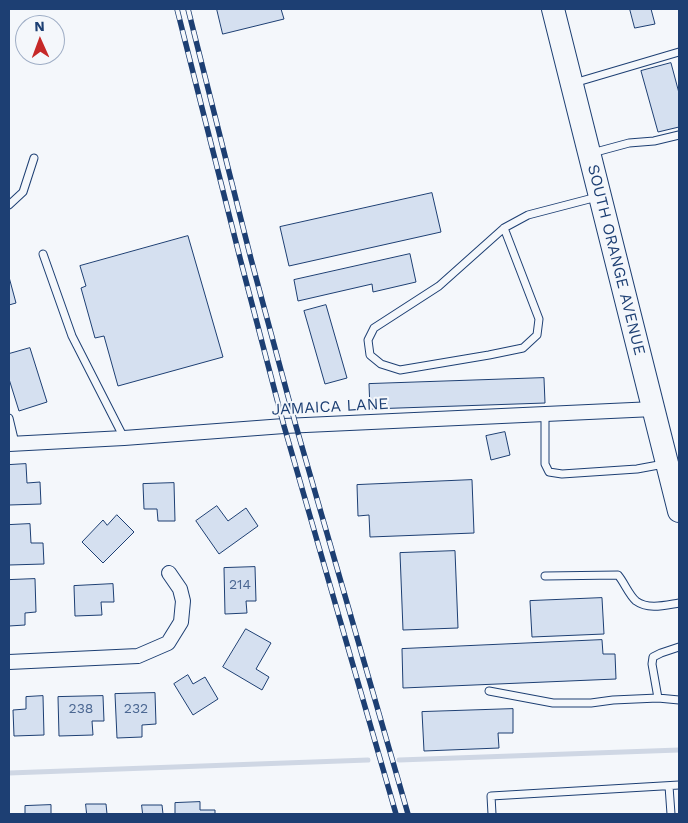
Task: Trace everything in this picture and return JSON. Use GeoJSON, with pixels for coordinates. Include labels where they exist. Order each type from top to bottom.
{"type":"FeatureCollection","features":[{"type":"Feature","properties":{"kind":"main road","name":"SOUTH ORANGE AVENUE"},"geometry":{"type":"LineString","coordinates":[[553,9],[678,502]]}},
{"type":"Feature","properties":{"kind":"street","name":"JAMAICA LANE"},"geometry":{"type":"LineString","coordinates":[[12,444],[284,426],[654,409]]}},
{"type":"Feature","properties":{"kind":"street"},"geometry":{"type":"LineString","coordinates":[[9,662],[138,656],[168,643],[180,622],[183,601],[180,589],[169,573]]}},
{"type":"Feature","properties":{"kind":"lane"},"geometry":{"type":"LineString","coordinates":[[572,84],[679,52]]}},
{"type":"Feature","properties":{"kind":"lane"},"geometry":{"type":"LineString","coordinates":[[589,154],[629,143],[654,141],[679,135]]}},
{"type":"Feature","properties":{"kind":"lane"},"geometry":{"type":"LineString","coordinates":[[9,205],[23,192],[34,158]]}},
{"type":"Feature","properties":{"kind":"lane"},"geometry":{"type":"LineString","coordinates":[[504,228],[539,319],[537,335],[523,348],[400,370],[381,364],[370,355],[368,340],[374,328],[439,286],[504,228],[528,215],[600,196]]}},
{"type":"Feature","properties":{"kind":"lane"},"geometry":{"type":"LineString","coordinates":[[43,254],[72,336],[124,438]]}},
{"type":"Feature","properties":{"kind":"lane"},"geometry":{"type":"LineString","coordinates":[[545,414],[545,464],[549,472],[562,474],[637,469],[667,463]]}},
{"type":"Feature","properties":{"kind":"lane"},"geometry":{"type":"LineString","coordinates":[[9,418],[12,444]]}},
{"type":"Feature","properties":{"kind":"lane"},"geometry":{"type":"LineString","coordinates":[[545,576],[618,574],[636,601],[648,606],[664,606],[679,603]]}},
{"type":"Feature","properties":{"kind":"lane"},"geometry":{"type":"LineString","coordinates":[[658,698],[652,664],[653,657],[661,652],[679,647]]}},
{"type":"Feature","properties":{"kind":"lane"},"geometry":{"type":"LineString","coordinates":[[489,691],[553,703],[591,703],[658,698],[679,700]]}},
{"type":"Feature","properties":{"kind":"lane"},"geometry":{"type":"LineString","coordinates":[[492,814],[492,796],[679,785]]}},
{"type":"Feature","properties":{"kind":"lane"},"geometry":{"type":"LineString","coordinates":[[669,786],[671,814]]}},
{"type":"Feature","properties":{"kind":"building"},"geometry":{"type":"Polygon","coordinates":[[[217,9],[281,9],[284,19],[223,34],[217,9]]]}},
{"type":"Feature","properties":{"kind":"building"},"geometry":{"type":"Polygon","coordinates":[[[630,9],[651,9],[655,24],[635,28],[630,9]]]}},
{"type":"Feature","properties":{"kind":"building"},"geometry":{"type":"Polygon","coordinates":[[[671,63],[679,93],[679,127],[658,132],[641,71],[671,63]]]}},
{"type":"Feature","properties":{"kind":"building"},"geometry":{"type":"Polygon","coordinates":[[[432,193],[441,232],[289,266],[280,227],[432,193]]]}},
{"type":"Feature","properties":{"kind":"building"},"geometry":{"type":"Polygon","coordinates":[[[188,236],[223,357],[118,386],[104,336],[95,338],[81,288],[86,286],[80,266],[188,236]]]}},
{"type":"Feature","properties":{"kind":"building"},"geometry":{"type":"Polygon","coordinates":[[[410,254],[416,282],[373,292],[372,284],[298,301],[294,280],[410,254]]]}},
{"type":"Feature","properties":{"kind":"building"},"geometry":{"type":"Polygon","coordinates":[[[9,277],[16,303],[9,305],[9,277]]]}},
{"type":"Feature","properties":{"kind":"building"},"geometry":{"type":"Polygon","coordinates":[[[326,305],[347,378],[325,384],[304,311],[326,305]]]}},
{"type":"Feature","properties":{"kind":"building"},"geometry":{"type":"Polygon","coordinates":[[[30,348],[47,402],[19,411],[9,379],[9,354],[30,348]]]}},
{"type":"Feature","properties":{"kind":"building"},"geometry":{"type":"Polygon","coordinates":[[[544,378],[545,403],[370,409],[369,384],[544,378]]]}},
{"type":"Feature","properties":{"kind":"building"},"geometry":{"type":"Polygon","coordinates":[[[505,432],[510,455],[491,460],[486,436],[505,432]]]}},
{"type":"Feature","properties":{"kind":"building"},"geometry":{"type":"Polygon","coordinates":[[[26,464],[27,483],[40,482],[41,504],[9,505],[9,465],[26,464]]]}},
{"type":"Feature","properties":{"kind":"building"},"geometry":{"type":"Polygon","coordinates":[[[472,480],[474,533],[370,537],[369,515],[358,516],[357,485],[472,480]]]}},
{"type":"Feature","properties":{"kind":"building"},"geometry":{"type":"Polygon","coordinates":[[[174,483],[175,521],[158,521],[157,509],[144,509],[143,484],[174,483]]]}},
{"type":"Feature","properties":{"kind":"building"},"geometry":{"type":"Polygon","coordinates":[[[217,506],[228,521],[246,508],[258,526],[219,554],[196,521],[217,506]]]}},
{"type":"Feature","properties":{"kind":"building"},"geometry":{"type":"Polygon","coordinates":[[[117,515],[134,532],[103,563],[82,542],[103,520],[107,525],[117,515]]]}},
{"type":"Feature","properties":{"kind":"building"},"geometry":{"type":"Polygon","coordinates":[[[30,524],[31,543],[43,543],[44,564],[9,565],[9,525],[30,524]]]}},
{"type":"Feature","properties":{"kind":"building"},"geometry":{"type":"Polygon","coordinates":[[[455,551],[458,628],[403,630],[400,553],[455,551]]]}},
{"type":"Feature","properties":{"kind":"building"},"geometry":{"type":"Polygon","coordinates":[[[255,567],[256,601],[246,601],[247,613],[225,614],[224,568],[255,567]]]}},
{"type":"Feature","properties":{"kind":"building"},"geometry":{"type":"Polygon","coordinates":[[[35,579],[36,612],[25,613],[25,625],[9,626],[9,580],[35,579]]]}},
{"type":"Feature","properties":{"kind":"building"},"geometry":{"type":"Polygon","coordinates":[[[113,584],[114,602],[101,602],[102,615],[75,616],[74,586],[113,584]]]}},
{"type":"Feature","properties":{"kind":"building"},"geometry":{"type":"Polygon","coordinates":[[[602,598],[604,634],[532,637],[530,601],[602,598]]]}},
{"type":"Feature","properties":{"kind":"building"},"geometry":{"type":"Polygon","coordinates":[[[246,629],[271,643],[256,669],[269,677],[262,690],[223,667],[246,629]]]}},
{"type":"Feature","properties":{"kind":"building"},"geometry":{"type":"Polygon","coordinates":[[[602,640],[603,654],[615,654],[616,679],[403,688],[402,649],[602,640]]]}},
{"type":"Feature","properties":{"kind":"building"},"geometry":{"type":"Polygon","coordinates":[[[188,675],[193,684],[205,677],[218,699],[193,715],[174,684],[188,675]]]}},
{"type":"Feature","properties":{"kind":"building"},"geometry":{"type":"Polygon","coordinates":[[[155,693],[156,724],[142,725],[142,737],[117,738],[115,694],[155,693]]]}},
{"type":"Feature","properties":{"kind":"building"},"geometry":{"type":"Polygon","coordinates":[[[43,696],[44,735],[14,736],[13,710],[26,709],[26,697],[43,696]]]}},
{"type":"Feature","properties":{"kind":"building"},"geometry":{"type":"Polygon","coordinates":[[[103,696],[104,721],[92,721],[93,735],[59,736],[58,697],[103,696]]]}},
{"type":"Feature","properties":{"kind":"building"},"geometry":{"type":"Polygon","coordinates":[[[513,709],[513,733],[498,733],[499,748],[424,751],[422,712],[513,709]]]}},
{"type":"Feature","properties":{"kind":"building"},"geometry":{"type":"Polygon","coordinates":[[[200,802],[200,810],[215,810],[215,814],[175,814],[175,803],[200,802]]]}},
{"type":"Feature","properties":{"kind":"building"},"geometry":{"type":"Polygon","coordinates":[[[86,804],[106,804],[107,814],[87,814],[86,804]]]}},
{"type":"Feature","properties":{"kind":"building"},"geometry":{"type":"Polygon","coordinates":[[[51,805],[51,814],[25,814],[25,806],[51,805]]]}},
{"type":"Feature","properties":{"kind":"building"},"geometry":{"type":"Polygon","coordinates":[[[142,805],[162,805],[163,814],[143,814],[142,805]]]}},
{"type":"Feature","properties":{"kind":"waterway"},"geometry":{"type":"LineString","coordinates":[[399,760],[679,750]]}},
{"type":"Feature","properties":{"kind":"waterway"},"geometry":{"type":"LineString","coordinates":[[9,773],[368,760]]}},
{"type":"Feature","properties":{"kind":"railway"},"geometry":{"type":"LineString","coordinates":[[177,9],[284,426],[396,814]]}},
{"type":"Feature","properties":{"kind":"railway"},"geometry":{"type":"LineString","coordinates":[[188,9],[251,259],[296,426],[408,814]]}}]}
